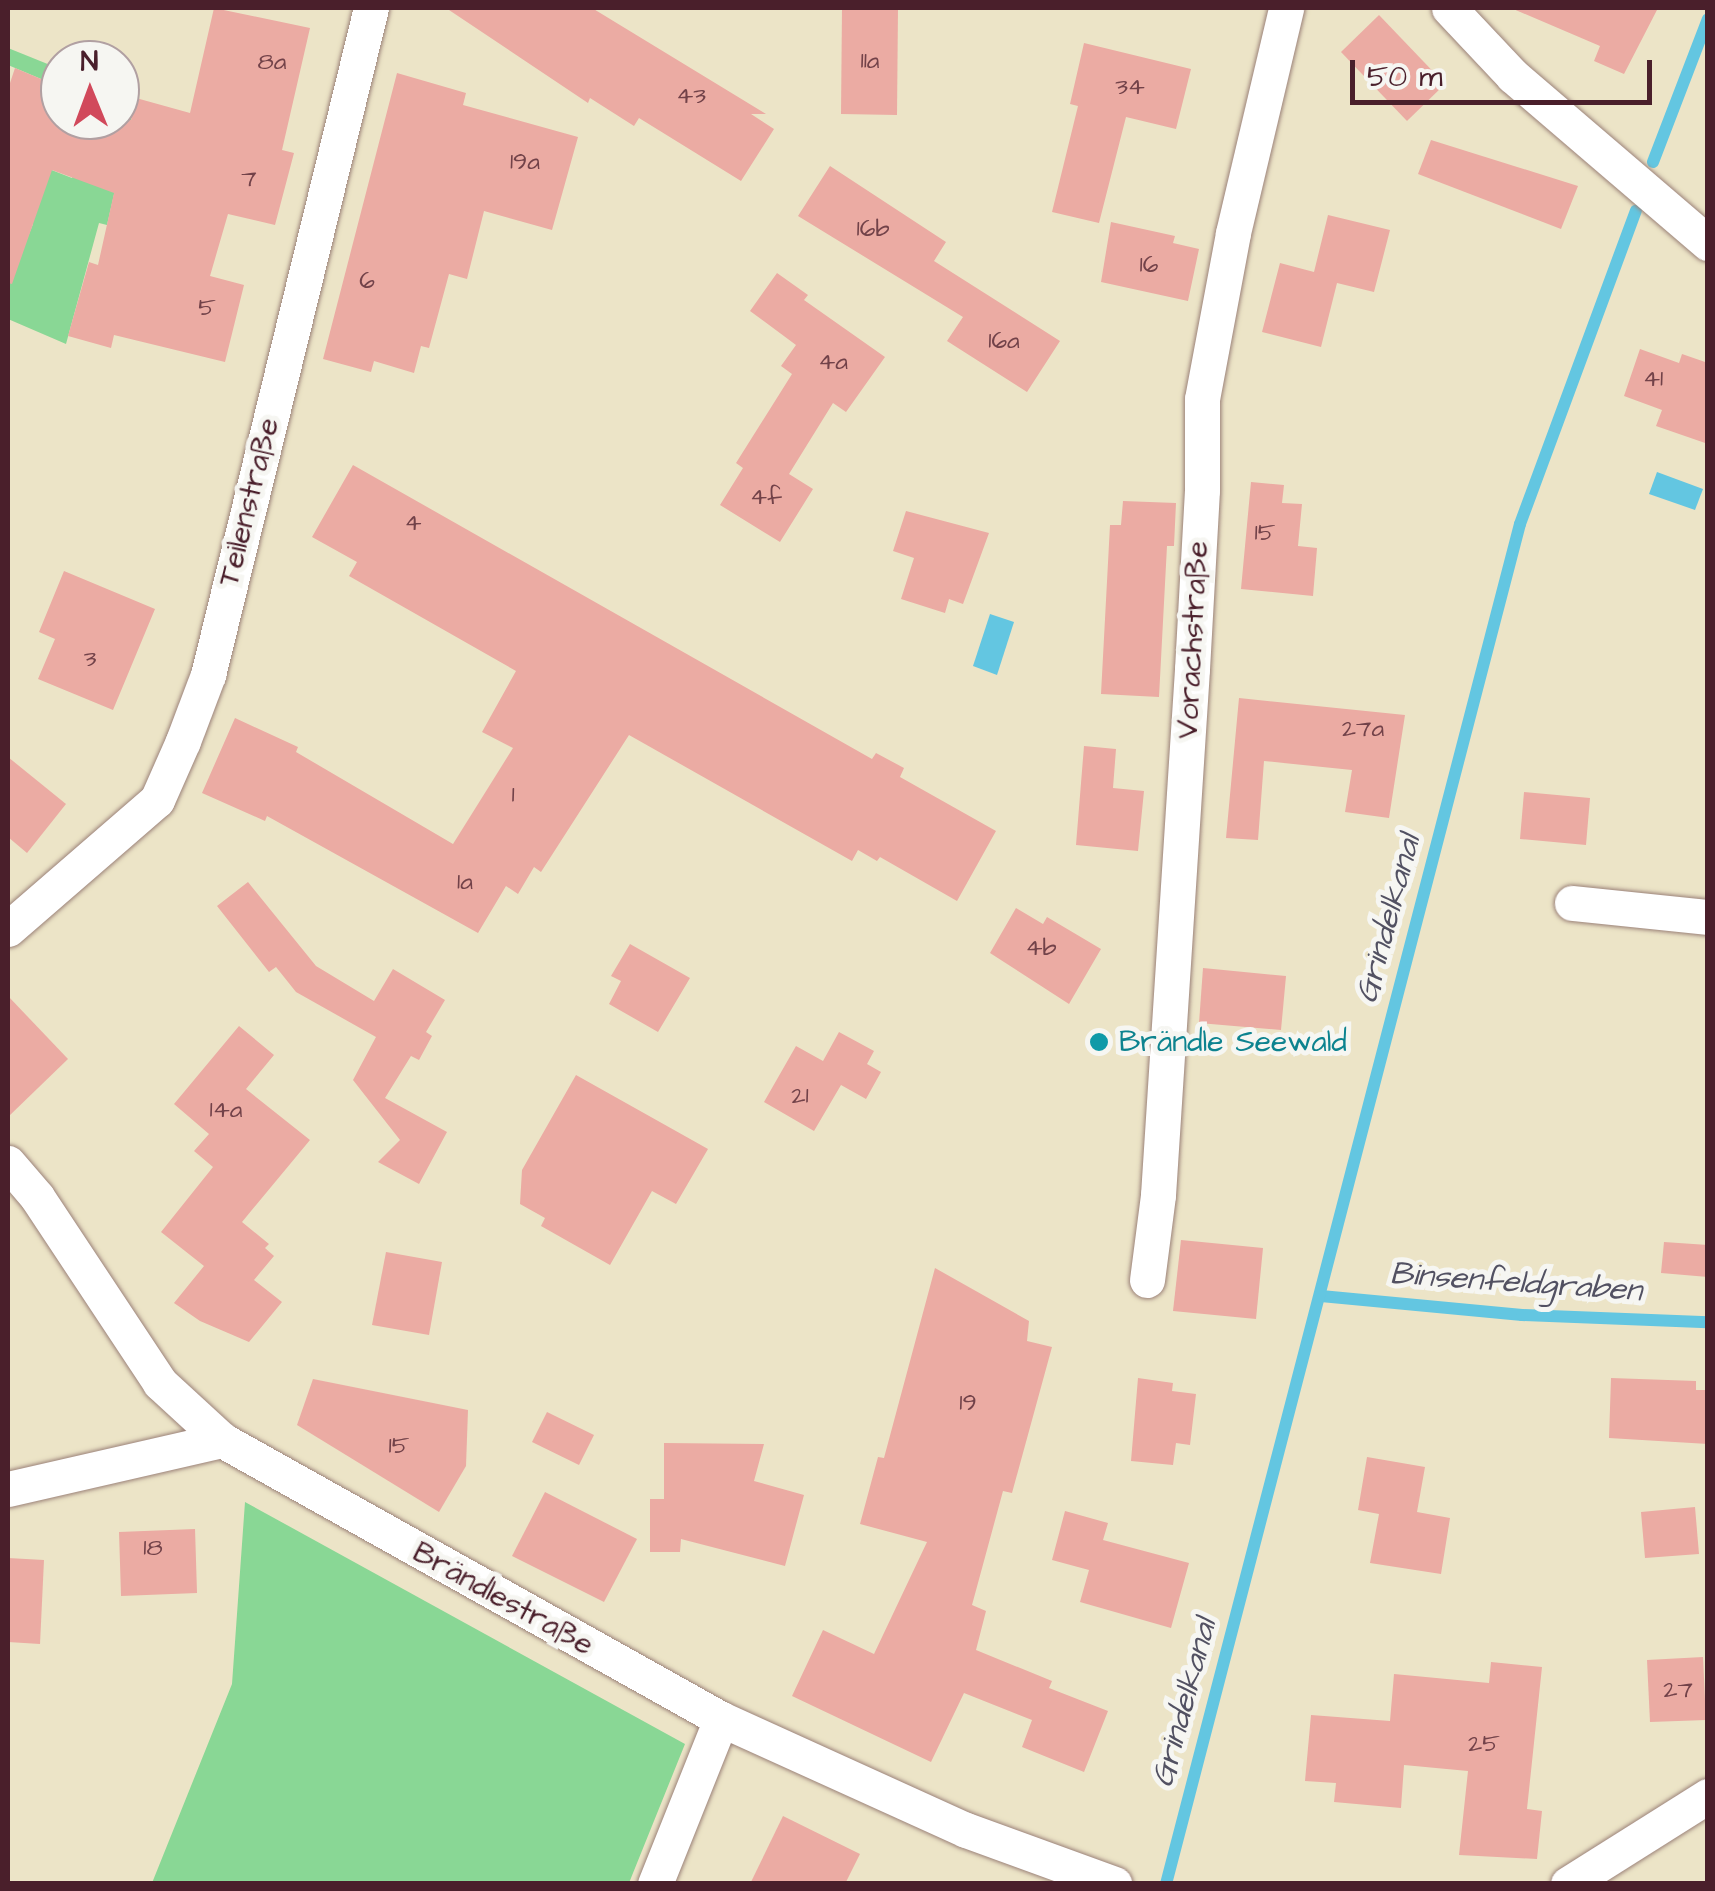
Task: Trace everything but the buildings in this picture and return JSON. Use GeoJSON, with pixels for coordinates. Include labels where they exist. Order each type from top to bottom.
{"type":"FeatureCollection","features":[{"type":"Feature","properties":{"kind":"street","name":"Teilenstraße"},"geometry":{"type":"LineString","coordinates":[[8,929],[157,800],[183,741],[208,675],[371,8]]}},
{"type":"Feature","properties":{"kind":"street","name":"Vorachstraße"},"geometry":{"type":"LineString","coordinates":[[1147,1280],[1158,1194],[1192,669],[1202,490],[1202,399],[1233,233],[1286,8]]}},
{"type":"Feature","properties":{"kind":"street"},"geometry":{"type":"LineString","coordinates":[[1450,8],[1513,76],[1708,243]]}},
{"type":"Feature","properties":{"kind":"street"},"geometry":{"type":"LineString","coordinates":[[1572,903],[1708,917]]}},
{"type":"Feature","properties":{"kind":"street","name":"Brändlestraße"},"geometry":{"type":"LineString","coordinates":[[8,1163],[37,1197],[160,1384],[222,1440],[721,1720],[966,1830],[1114,1884]]}},
{"type":"Feature","properties":{"kind":"street"},"geometry":{"type":"LineString","coordinates":[[8,1490],[222,1440]]}},
{"type":"Feature","properties":{"kind":"street"},"geometry":{"type":"LineString","coordinates":[[655,1884],[721,1720]]}},
{"type":"Feature","properties":{"kind":"street"},"geometry":{"type":"LineString","coordinates":[[1568,1884],[1708,1796]]}},
{"type":"Feature","properties":{"kind":"green space"},"geometry":{"type":"Polygon","coordinates":[[[8,48],[40,61],[40,79],[8,65],[8,48]]]}},
{"type":"Feature","properties":{"kind":"green space"},"geometry":{"type":"Polygon","coordinates":[[[86,140],[126,140],[107,225],[99,223],[66,344],[8,319],[8,287],[33,224],[8,214],[8,153],[72,178],[86,140]]]}},
{"type":"Feature","properties":{"kind":"green space"},"geometry":{"type":"Polygon","coordinates":[[[245,1502],[685,1744],[629,1883],[152,1883],[232,1684],[245,1502]]]}},
{"type":"Feature","properties":{"kind":"water"},"geometry":{"type":"Polygon","coordinates":[[[1657,472],[1703,489],[1695,510],[1649,494],[1657,472]]]}},
{"type":"Feature","properties":{"kind":"water"},"geometry":{"type":"Polygon","coordinates":[[[990,614],[1014,622],[997,675],[973,666],[990,614]]]}},
{"type":"Feature","properties":{"kind":"waterway","name":"Grindelkanal"},"geometry":{"type":"LineString","coordinates":[[1653,162],[1708,19]]}},
{"type":"Feature","properties":{"kind":"waterway","name":"Grindelkanal"},"geometry":{"type":"LineString","coordinates":[[1166,1884],[1520,524],[1636,211]]}},
{"type":"Feature","properties":{"kind":"waterway","name":"Binsenfeldgraben"},"geometry":{"type":"LineString","coordinates":[[1321,1296],[1522,1315],[1708,1322]]}},
{"type":"Feature","properties":{"kind":"place","name":"Brändle Seewald"},"geometry":{"type":"Point","coordinates":[1099,1042]}}]}
